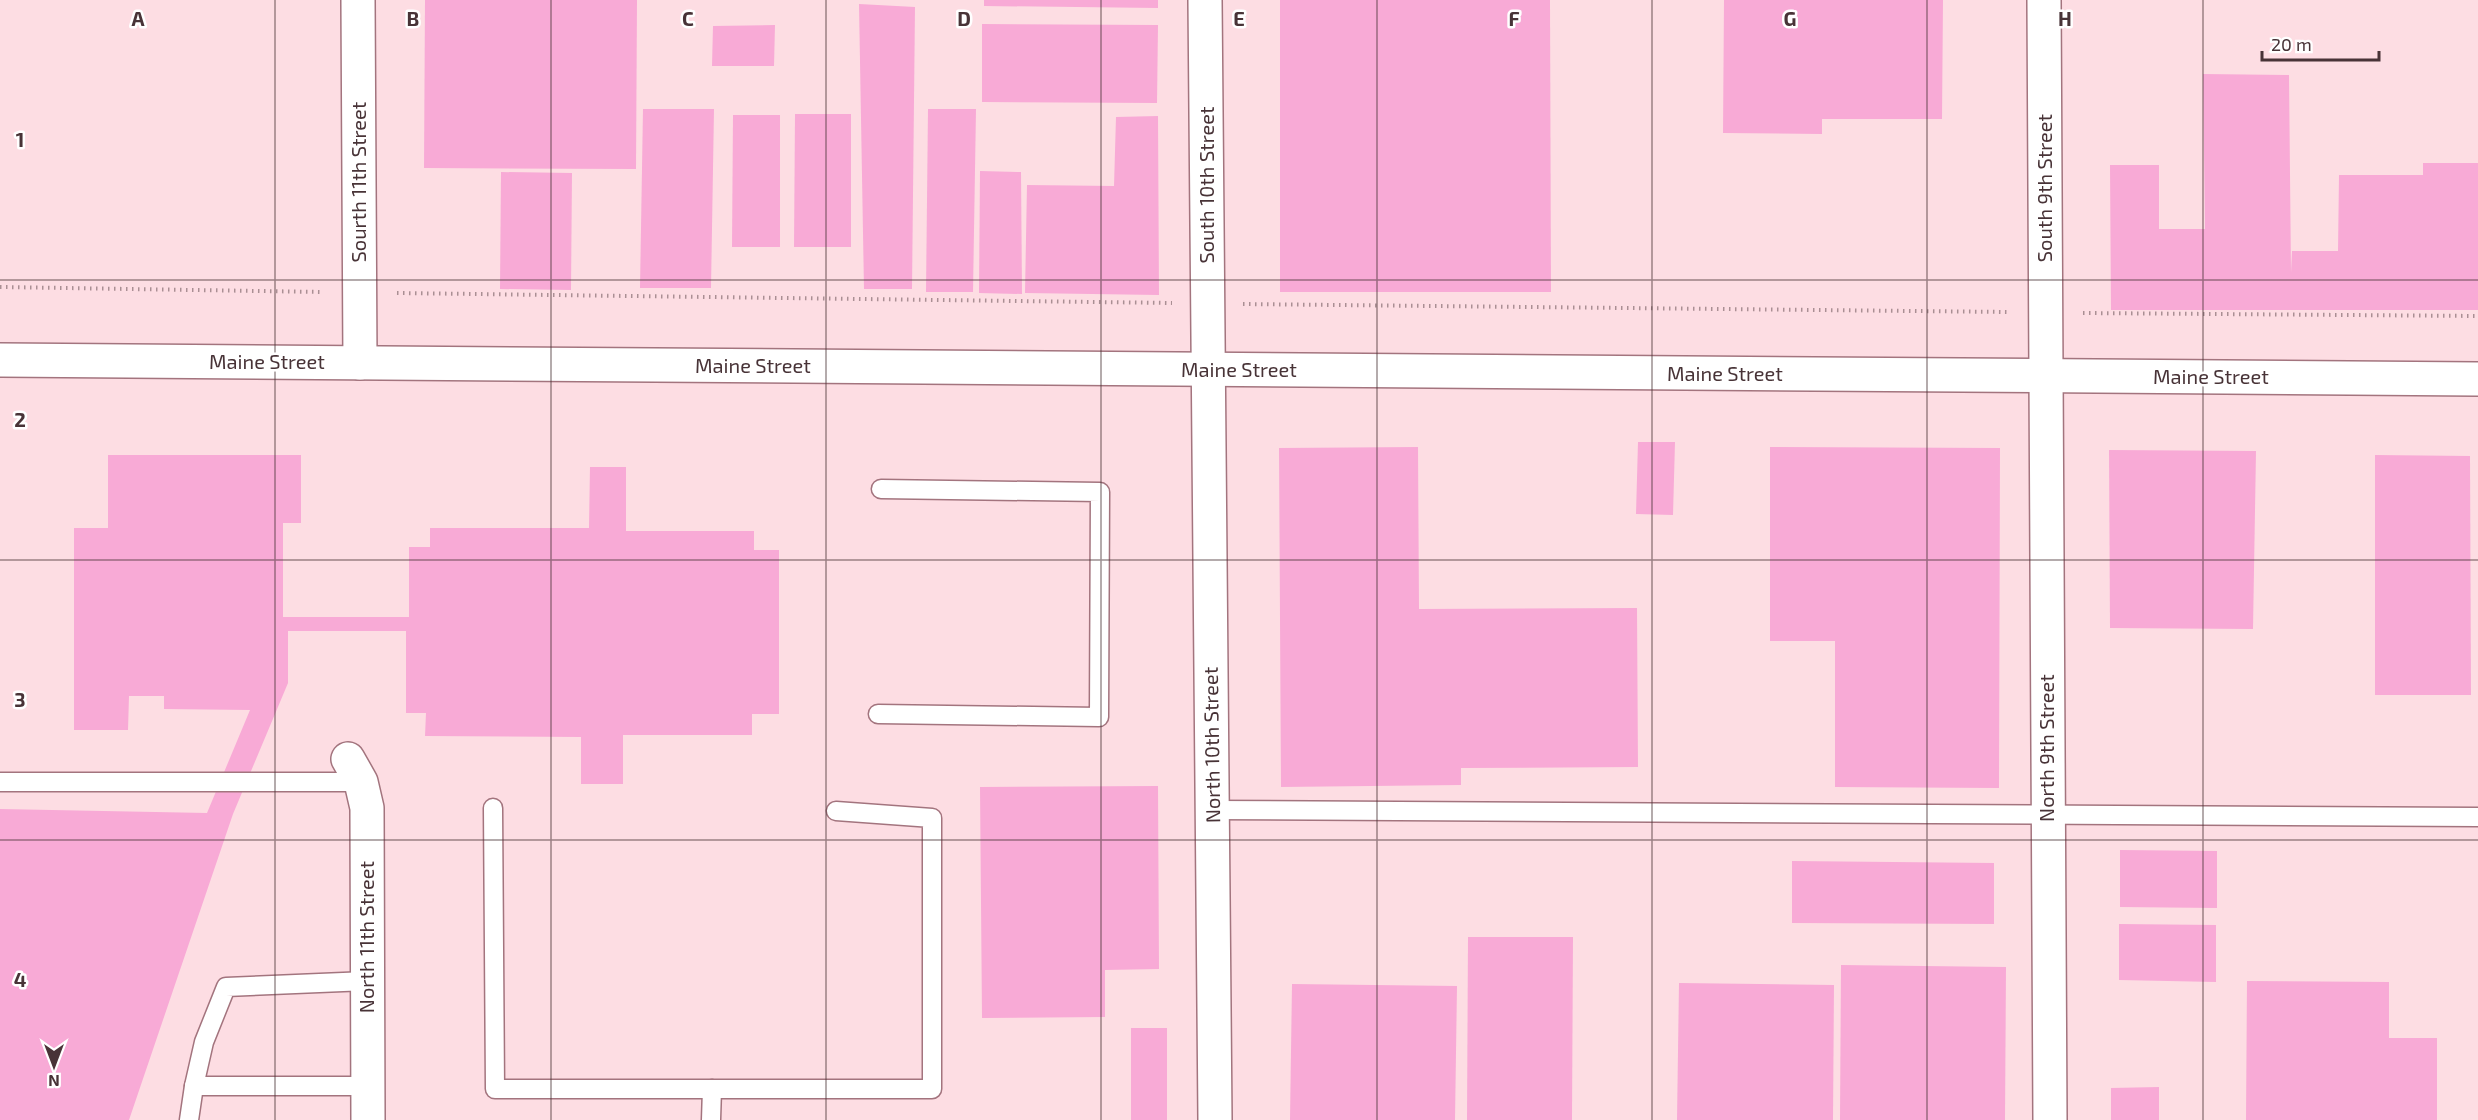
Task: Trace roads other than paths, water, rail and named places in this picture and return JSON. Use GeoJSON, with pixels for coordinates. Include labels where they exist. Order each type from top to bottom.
{"type":"FeatureCollection","features":[{"type":"Feature","properties":{"kind":"street","name":"Sourth 11th Street"},"geometry":{"type":"LineString","coordinates":[[358,0],[360,363]]}},
{"type":"Feature","properties":{"kind":"street","name":"South 10th Street"},"geometry":{"type":"LineString","coordinates":[[1205,0],[1208,370]]}},
{"type":"Feature","properties":{"kind":"street","name":"South 9th Street"},"geometry":{"type":"LineString","coordinates":[[2044,0],[2045,376]]}},
{"type":"Feature","properties":{"kind":"street","name":"Maine Street"},"geometry":{"type":"LineString","coordinates":[[0,360],[2478,380]]}},
{"type":"Feature","properties":{"kind":"street","name":"North 10th Street"},"geometry":{"type":"LineString","coordinates":[[1208,370],[1215,1120]]}},
{"type":"Feature","properties":{"kind":"street","name":"North 9th Street"},"geometry":{"type":"LineString","coordinates":[[2045,376],[2050,1120]]}},
{"type":"Feature","properties":{"kind":"street","name":"North 11th Street"},"geometry":{"type":"LineString","coordinates":[[354,770],[367,808],[368,1120]]}},
{"type":"Feature","properties":{"kind":"lane"},"geometry":{"type":"LineString","coordinates":[[878,714],[1099,717],[1100,492],[881,489]]}},
{"type":"Feature","properties":{"kind":"lane"},"geometry":{"type":"LineString","coordinates":[[0,782],[354,770]]}},
{"type":"Feature","properties":{"kind":"lane"},"geometry":{"type":"LineString","coordinates":[[493,808],[495,1089],[932,1089],[932,818],[836,812]]}},
{"type":"Feature","properties":{"kind":"lane"},"geometry":{"type":"LineString","coordinates":[[1212,810],[2478,817]]}},
{"type":"Feature","properties":{"kind":"lane"},"geometry":{"type":"LineString","coordinates":[[189,1120],[204,1042],[226,987],[367,981]]}},
{"type":"Feature","properties":{"kind":"lane"},"geometry":{"type":"LineString","coordinates":[[194,1086],[368,1086]]}},
{"type":"Feature","properties":{"kind":"lane"},"geometry":{"type":"LineString","coordinates":[[711,1120],[712,1089]]}}]}
